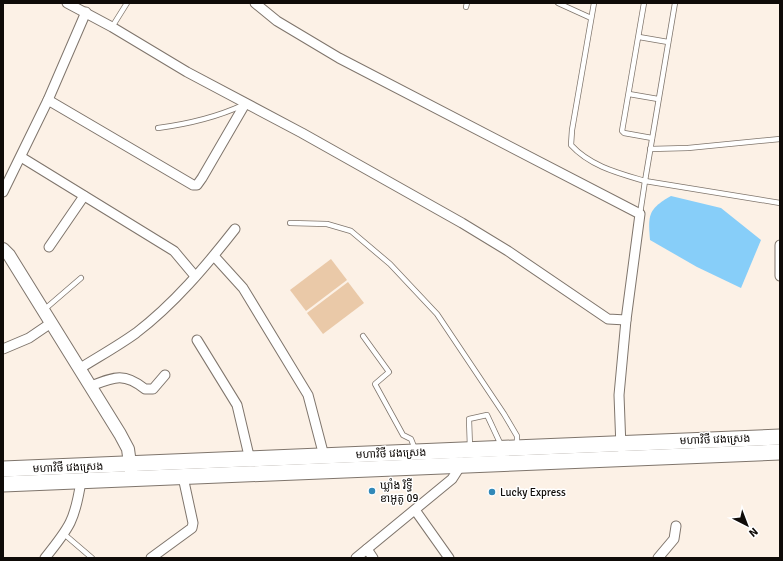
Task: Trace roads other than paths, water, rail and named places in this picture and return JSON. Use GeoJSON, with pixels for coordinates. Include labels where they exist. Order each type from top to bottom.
{"type":"FeatureCollection","features":[{"type":"Feature","properties":{"kind":"main road","name":"មហាវិថី វេងស្រេង"},"geometry":{"type":"LineString","coordinates":[[3,470],[131,471],[183,476],[464,455],[510,448],[780,437]]}},
{"type":"Feature","properties":{"kind":"main road","name":"មហាវិថី វេងស្រេង"},"geometry":{"type":"LineString","coordinates":[[3,484],[81,481],[131,471],[250,460],[416,452],[464,455],[621,458],[780,452]]}},
{"type":"Feature","properties":{"kind":"street"},"geometry":{"type":"LineString","coordinates":[[67,3],[86,12],[187,72],[302,133],[462,223],[508,251],[608,319],[626,320]]}},
{"type":"Feature","properties":{"kind":"street"},"geometry":{"type":"LineString","coordinates":[[255,3],[277,21],[333,54],[640,214],[626,320],[619,395],[621,458]]}},
{"type":"Feature","properties":{"kind":"street"},"geometry":{"type":"LineString","coordinates":[[3,192],[48,100],[86,12]]}},
{"type":"Feature","properties":{"kind":"street"},"geometry":{"type":"LineString","coordinates":[[48,100],[193,185],[197,185],[202,178],[245,104]]}},
{"type":"Feature","properties":{"kind":"street"},"geometry":{"type":"LineString","coordinates":[[21,157],[174,251],[195,276]]}},
{"type":"Feature","properties":{"kind":"street"},"geometry":{"type":"LineString","coordinates":[[49,247],[84,196]]}},
{"type":"Feature","properties":{"kind":"street"},"geometry":{"type":"LineString","coordinates":[[79,369],[136,333],[173,299],[195,276],[214,256],[235,229]]}},
{"type":"Feature","properties":{"kind":"street"},"geometry":{"type":"LineString","coordinates":[[780,245],[780,276]]}},
{"type":"Feature","properties":{"kind":"street"},"geometry":{"type":"LineString","coordinates":[[3,248],[52,323],[120,434],[128,449],[131,471]]}},
{"type":"Feature","properties":{"kind":"street"},"geometry":{"type":"LineString","coordinates":[[214,256],[243,288],[308,394],[324,456]]}},
{"type":"Feature","properties":{"kind":"street"},"geometry":{"type":"LineString","coordinates":[[3,349],[29,338],[52,323]]}},
{"type":"Feature","properties":{"kind":"street"},"geometry":{"type":"LineString","coordinates":[[197,340],[237,405],[250,460]]}},
{"type":"Feature","properties":{"kind":"street"},"geometry":{"type":"LineString","coordinates":[[91,386],[112,378],[124,378],[135,380],[145,389],[153,388],[165,375]]}},
{"type":"Feature","properties":{"kind":"street"},"geometry":{"type":"LineString","coordinates":[[356,558],[452,479],[464,455]]}},
{"type":"Feature","properties":{"kind":"street"},"geometry":{"type":"LineString","coordinates":[[151,558],[192,528],[194,523],[183,476]]}},
{"type":"Feature","properties":{"kind":"street"},"geometry":{"type":"LineString","coordinates":[[45,558],[72,522],[77,507],[81,481]]}},
{"type":"Feature","properties":{"kind":"street"},"geometry":{"type":"LineString","coordinates":[[415,510],[450,558]]}},
{"type":"Feature","properties":{"kind":"street"},"geometry":{"type":"LineString","coordinates":[[658,558],[674,539],[676,526]]}},
{"type":"Feature","properties":{"kind":"street"},"geometry":{"type":"LineString","coordinates":[[367,549],[373,558]]}},
{"type":"Feature","properties":{"kind":"lane"},"geometry":{"type":"LineString","coordinates":[[112,27],[127,3]]}},
{"type":"Feature","properties":{"kind":"lane"},"geometry":{"type":"LineString","coordinates":[[558,3],[591,18]]}},
{"type":"Feature","properties":{"kind":"lane"},"geometry":{"type":"LineString","coordinates":[[594,3],[572,130],[571,145],[578,153],[602,167],[644,181],[780,203]]}},
{"type":"Feature","properties":{"kind":"lane"},"geometry":{"type":"LineString","coordinates":[[644,3],[622,131],[624,133],[652,138]]}},
{"type":"Feature","properties":{"kind":"lane"},"geometry":{"type":"LineString","coordinates":[[640,214],[644,181],[675,3]]}},
{"type":"Feature","properties":{"kind":"lane"},"geometry":{"type":"LineString","coordinates":[[639,37],[668,42]]}},
{"type":"Feature","properties":{"kind":"lane"},"geometry":{"type":"LineString","coordinates":[[629,94],[658,99]]}},
{"type":"Feature","properties":{"kind":"lane"},"geometry":{"type":"LineString","coordinates":[[158,128],[193,123],[218,116],[245,104]]}},
{"type":"Feature","properties":{"kind":"lane"},"geometry":{"type":"LineString","coordinates":[[650,149],[688,148],[780,139]]}},
{"type":"Feature","properties":{"kind":"lane"},"geometry":{"type":"LineString","coordinates":[[290,223],[326,224],[351,230],[390,264],[437,314],[517,436],[510,448],[487,416],[469,419],[464,455]]}},
{"type":"Feature","properties":{"kind":"lane"},"geometry":{"type":"LineString","coordinates":[[43,310],[81,278]]}},
{"type":"Feature","properties":{"kind":"lane"},"geometry":{"type":"LineString","coordinates":[[364,336],[388,371],[375,384],[403,435],[411,439],[416,452]]}},
{"type":"Feature","properties":{"kind":"lane"},"geometry":{"type":"LineString","coordinates":[[64,534],[92,558]]}},
{"type":"Feature","properties":{"kind":"water"},"geometry":{"type":"Polygon","coordinates":[[[671,196],[721,208],[761,240],[741,288],[697,267],[650,240],[649,224],[651,214],[658,205],[671,196]]]}},
{"type":"Feature","properties":{"kind":"place","name":"ឃ្លាំង រិទ្ធី ខាអូតូ 09"},"geometry":{"type":"Point","coordinates":[372,491]}},
{"type":"Feature","properties":{"kind":"place","name":"Lucky Express"},"geometry":{"type":"Point","coordinates":[492,492]}}]}
